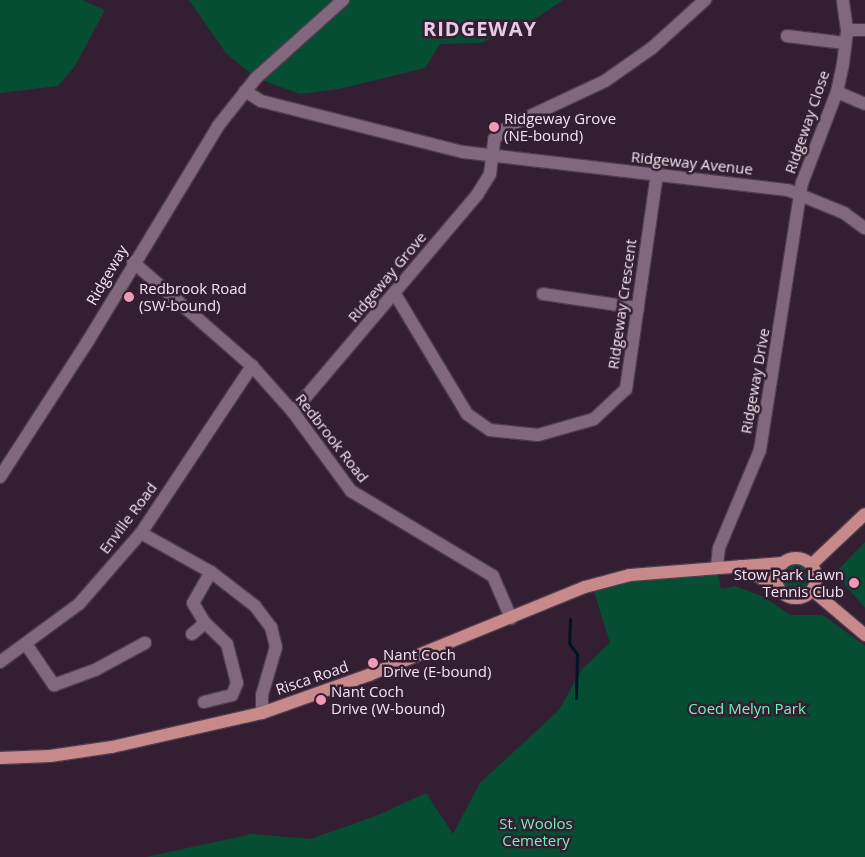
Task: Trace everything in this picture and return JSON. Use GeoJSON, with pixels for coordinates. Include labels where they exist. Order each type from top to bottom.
{"type":"FeatureCollection","features":[{"type":"Feature","properties":{"kind":"main road"},"geometry":{"type":"LineString","coordinates":[[811,565],[865,514]]}},
{"type":"Feature","properties":{"kind":"main road"},"geometry":{"type":"LineString","coordinates":[[798,558],[811,565],[816,575],[812,590],[806,596],[793,598],[777,587],[776,573],[783,564],[798,558]]}},
{"type":"Feature","properties":{"kind":"main road","name":"Risca Road"},"geometry":{"type":"LineString","coordinates":[[0,758],[50,756],[112,747],[262,713],[369,675],[592,585],[630,574],[717,566],[783,564]]}},
{"type":"Feature","properties":{"kind":"main road","name":"Risca Road"},"geometry":{"type":"LineString","coordinates":[[740,566],[777,587]]}},
{"type":"Feature","properties":{"kind":"main road"},"geometry":{"type":"LineString","coordinates":[[812,590],[865,635]]}},
{"type":"Feature","properties":{"kind":"street","name":"Ridgeway"},"geometry":{"type":"LineString","coordinates":[[0,477],[88,341],[186,173],[245,91],[285,49],[343,0]]}},
{"type":"Feature","properties":{"kind":"street","name":"Ridgeway Grove"},"geometry":{"type":"LineString","coordinates":[[293,412],[477,195],[490,174],[494,138],[509,126],[605,80],[652,48],[705,0]]}},
{"type":"Feature","properties":{"kind":"street","name":"Ridgeway Close"},"geometry":{"type":"LineString","coordinates":[[802,195],[802,183],[838,92],[846,36],[843,0]]}},
{"type":"Feature","properties":{"kind":"street"},"geometry":{"type":"LineString","coordinates":[[787,36],[846,36],[865,30]]}},
{"type":"Feature","properties":{"kind":"street","name":"Ridgeway Avenue"},"geometry":{"type":"LineString","coordinates":[[245,91],[270,104],[492,156],[656,175],[802,195],[844,213],[865,228]]}},
{"type":"Feature","properties":{"kind":"street"},"geometry":{"type":"LineString","coordinates":[[838,92],[865,104]]}},
{"type":"Feature","properties":{"kind":"street","name":"Ridgeway Crescent"},"geometry":{"type":"LineString","coordinates":[[395,294],[467,414],[490,430],[514,435],[558,431],[594,419],[614,404],[626,389],[656,175]]}},
{"type":"Feature","properties":{"kind":"street","name":"Ridgeway Drive"},"geometry":{"type":"LineString","coordinates":[[717,566],[719,548],[760,450],[802,195]]}},
{"type":"Feature","properties":{"kind":"street","name":"Redbrook Road"},"geometry":{"type":"LineString","coordinates":[[133,262],[252,366],[293,412],[359,497],[493,576],[511,618]]}},
{"type":"Feature","properties":{"kind":"street"},"geometry":{"type":"LineString","coordinates":[[543,294],[638,308]]}},
{"type":"Feature","properties":{"kind":"street","name":"Enville Road"},"geometry":{"type":"LineString","coordinates":[[0,662],[79,604],[141,533],[252,366]]}},
{"type":"Feature","properties":{"kind":"street"},"geometry":{"type":"LineString","coordinates":[[141,533],[211,572],[256,606],[271,628],[276,648],[262,695],[262,713]]}},
{"type":"Feature","properties":{"kind":"street"},"geometry":{"type":"LineString","coordinates":[[204,702],[232,695],[237,683],[227,644],[205,623],[193,603],[211,572]]}},
{"type":"Feature","properties":{"kind":"street"},"geometry":{"type":"LineString","coordinates":[[192,634],[205,623]]}},
{"type":"Feature","properties":{"kind":"street"},"geometry":{"type":"LineString","coordinates":[[26,644],[54,685],[95,670],[145,643]]}},
{"type":"Feature","properties":{"kind":"green space"},"geometry":{"type":"Polygon","coordinates":[[[0,0],[82,0],[105,10],[75,66],[58,86],[0,93],[0,0]]]}},
{"type":"Feature","properties":{"kind":"green space"},"geometry":{"type":"Polygon","coordinates":[[[189,0],[563,0],[532,21],[481,43],[440,44],[425,68],[339,89],[300,94],[256,78],[226,53],[189,0]]]}},
{"type":"Feature","properties":{"kind":"green space","name":"Stow Park Lawn Tennis Club"},"geometry":{"type":"Polygon","coordinates":[[[865,542],[865,608],[835,573],[865,542]]]}},
{"type":"Feature","properties":{"kind":"green space"},"geometry":{"type":"Polygon","coordinates":[[[796,564],[806,568],[810,578],[806,588],[796,592],[786,588],[782,578],[786,568],[796,564]]]}},
{"type":"Feature","properties":{"kind":"green space"},"geometry":{"type":"Polygon","coordinates":[[[717,566],[721,589],[735,586],[764,597],[790,615],[823,615],[865,646],[865,857],[146,857],[252,834],[310,839],[376,816],[426,793],[453,834],[480,783],[559,710],[582,669],[610,643],[592,585],[717,566]]]}},
{"type":"Feature","properties":{"kind":"waterway"},"geometry":{"type":"LineString","coordinates":[[570,619],[569,643],[577,654],[576,698]]}},
{"type":"Feature","properties":{"kind":"place","name":"Ridgeway Grove (NE-bound)"},"geometry":{"type":"Point","coordinates":[494,127]}},
{"type":"Feature","properties":{"kind":"place","name":"Redbrook Road (SW-bound)"},"geometry":{"type":"Point","coordinates":[129,297]}},
{"type":"Feature","properties":{"kind":"place","name":"Stow Park Lawn Tennis Club"},"geometry":{"type":"Point","coordinates":[854,583]}},
{"type":"Feature","properties":{"kind":"place","name":"Nant Coch Drive (E-bound)"},"geometry":{"type":"Point","coordinates":[373,663]}},
{"type":"Feature","properties":{"kind":"place","name":"Nant Coch Drive (W-bound)"},"geometry":{"type":"Point","coordinates":[321,700]}},
{"type":"Feature","properties":{"kind":"district","name":"RIDGEWAY"},"geometry":{"type":"Point","coordinates":[480,28]}},
{"type":"Feature","properties":{"kind":"park label","name":"Coed Melyn Park"},"geometry":{"type":"Point","coordinates":[747,709]}},
{"type":"Feature","properties":{"kind":"park label","name":"St. Woolos Cemetery"},"geometry":{"type":"Point","coordinates":[536,832]}}]}
